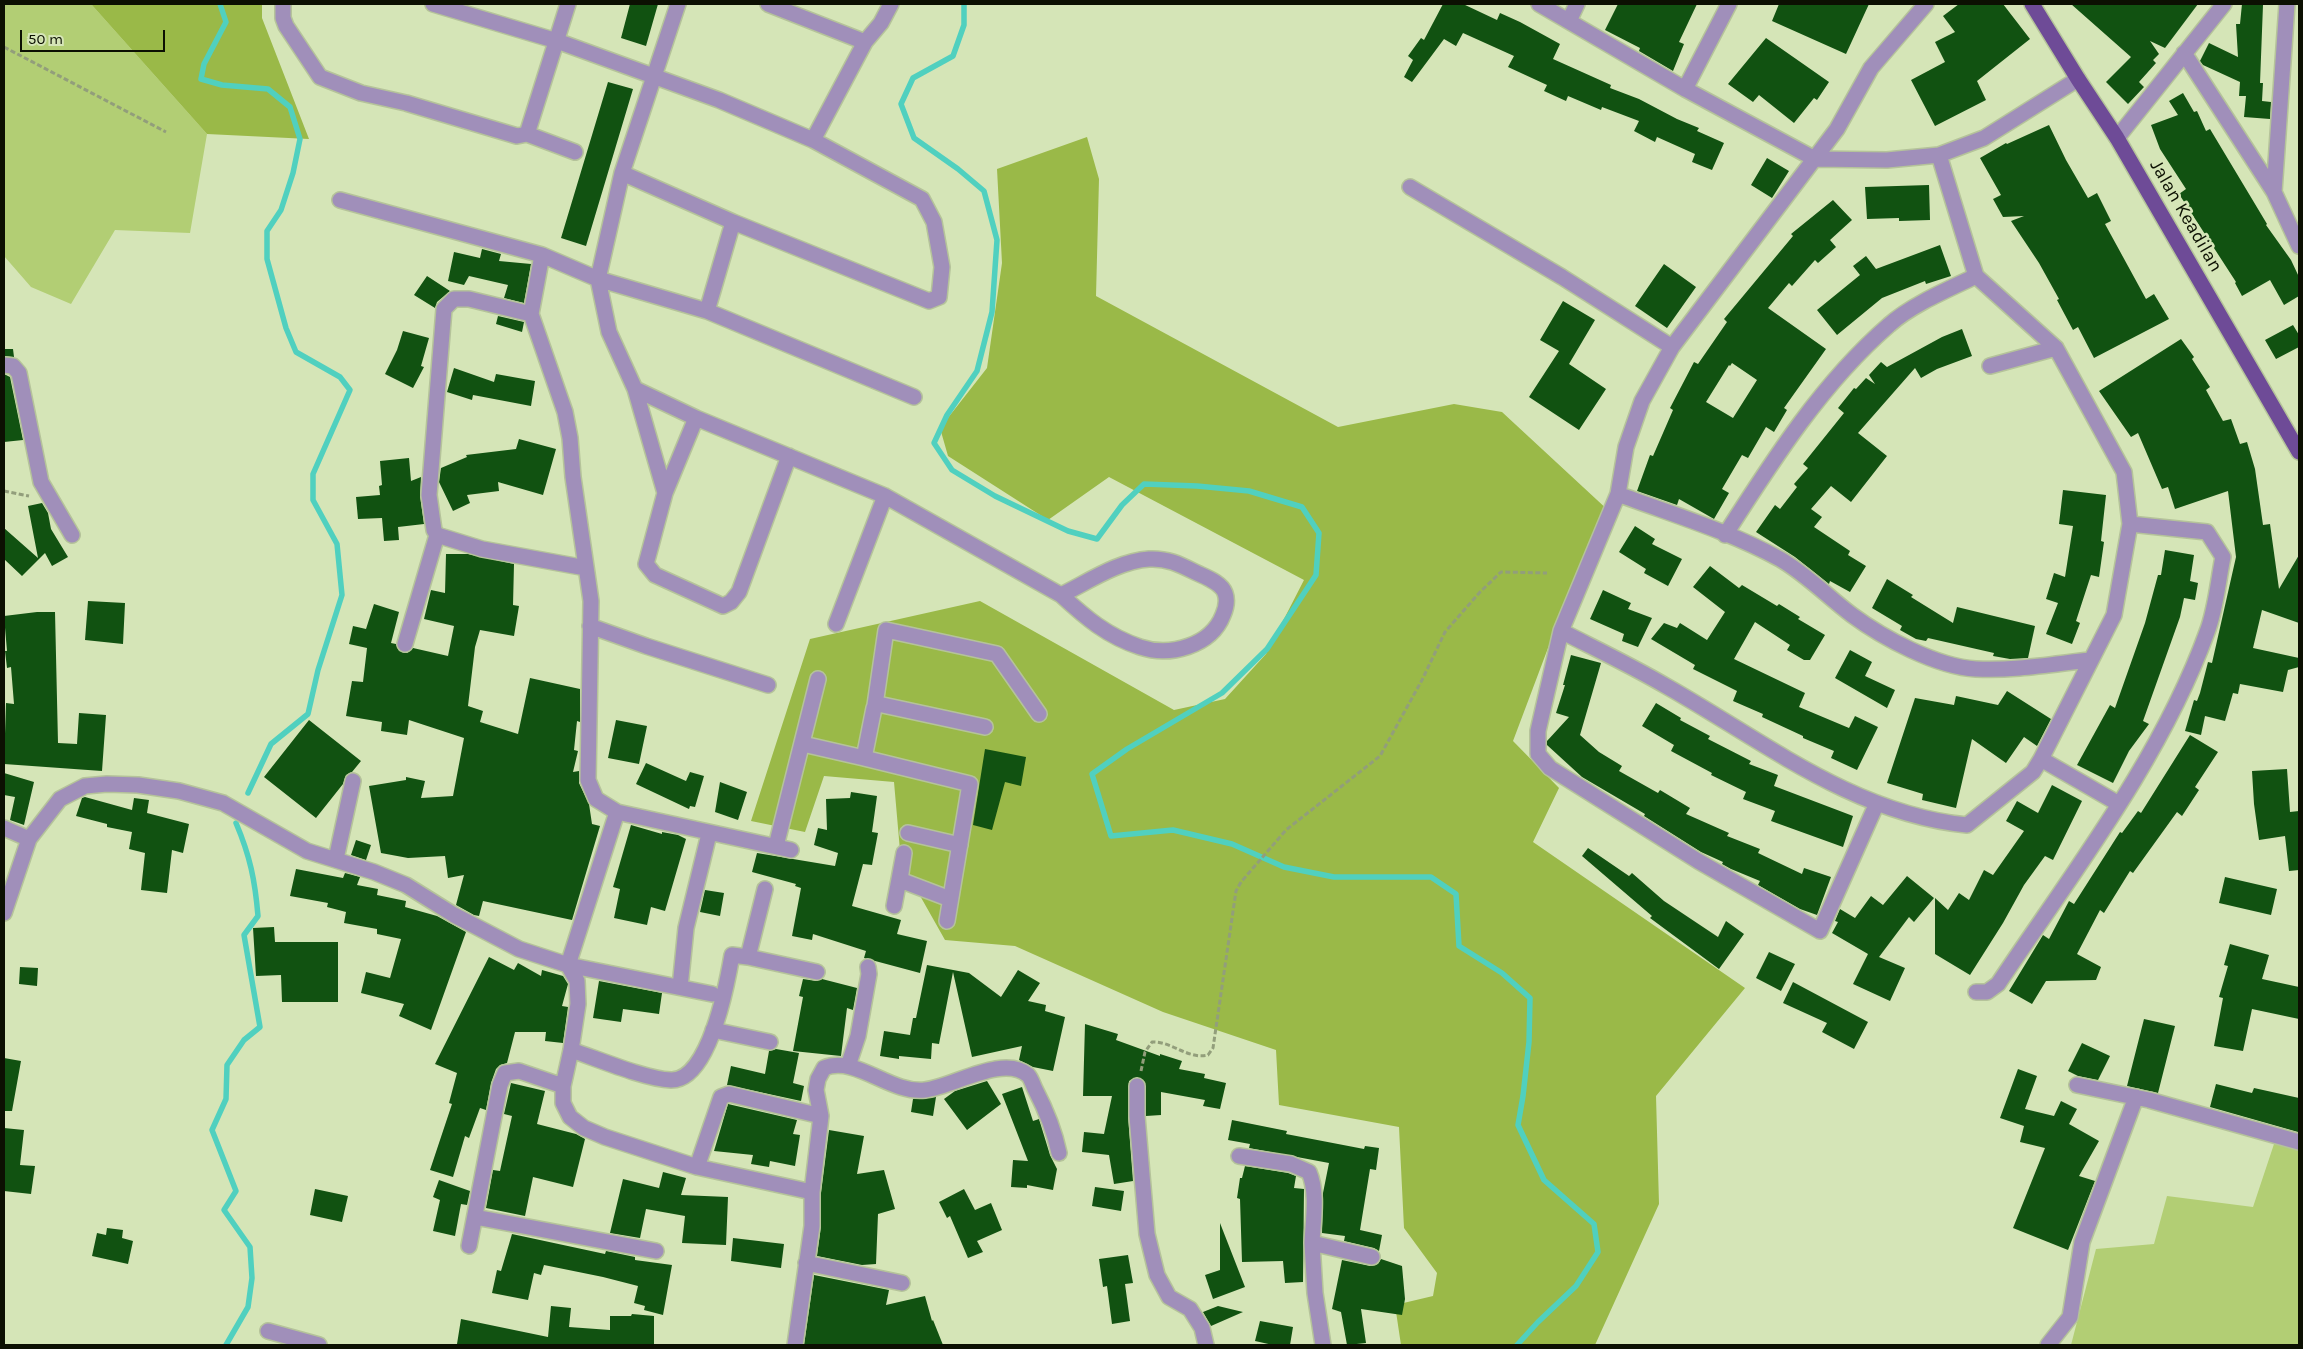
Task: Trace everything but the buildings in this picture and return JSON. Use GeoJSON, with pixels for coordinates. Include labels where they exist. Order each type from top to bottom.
{"type":"FeatureCollection","features":[{"type":"Feature","properties":{"kind":"main road","name":"Jalan Keadilan"},"geometry":{"type":"LineString","coordinates":[[2032,4],[2117,138],[2299,452]]}},
{"type":"Feature","properties":{"kind":"street"},"geometry":{"type":"LineString","coordinates":[[283,4],[283,18],[286,26],[320,77],[361,93],[406,103],[517,136],[527,134],[574,152]]}},
{"type":"Feature","properties":{"kind":"street"},"geometry":{"type":"LineString","coordinates":[[433,4],[557,41],[719,100],[813,140],[922,199],[934,222],[942,267],[939,297],[929,301],[733,222],[622,173]]}},
{"type":"Feature","properties":{"kind":"street"},"geometry":{"type":"LineString","coordinates":[[527,134],[568,4]]}},
{"type":"Feature","properties":{"kind":"street"},"geometry":{"type":"LineString","coordinates":[[665,493],[635,389],[609,332],[598,279],[622,173],[678,4]]}},
{"type":"Feature","properties":{"kind":"street"},"geometry":{"type":"LineString","coordinates":[[768,4],[865,42]]}},
{"type":"Feature","properties":{"kind":"street"},"geometry":{"type":"LineString","coordinates":[[813,140],[865,42],[881,23],[891,4]]}},
{"type":"Feature","properties":{"kind":"street"},"geometry":{"type":"LineString","coordinates":[[1539,4],[1684,89],[1816,159],[1887,160],[1939,155],[1984,138],[2078,79]]}},
{"type":"Feature","properties":{"kind":"street"},"geometry":{"type":"LineString","coordinates":[[1569,21],[1577,4]]}},
{"type":"Feature","properties":{"kind":"street"},"geometry":{"type":"LineString","coordinates":[[1684,89],[1728,4]]}},
{"type":"Feature","properties":{"kind":"street"},"geometry":{"type":"LineString","coordinates":[[1877,803],[1820,931],[1698,861],[1550,768],[1538,754],[1538,732],[1561,632],[1618,494],[1626,447],[1642,400],[1672,348],[1837,129],[1871,68],[1926,4]]}},
{"type":"Feature","properties":{"kind":"street"},"geometry":{"type":"LineString","coordinates":[[2117,138],[2224,4]]}},
{"type":"Feature","properties":{"kind":"street"},"geometry":{"type":"LineString","coordinates":[[2274,192],[2287,4]]}},
{"type":"Feature","properties":{"kind":"street"},"geometry":{"type":"LineString","coordinates":[[2184,53],[2274,192],[2299,246]]}},
{"type":"Feature","properties":{"kind":"street"},"geometry":{"type":"LineString","coordinates":[[1561,632],[1666,686],[1766,747],[1838,787],[1902,813],[1967,825],[2033,772],[2114,615],[2130,524],[2124,472],[2056,348],[1976,276],[1939,155]]}},
{"type":"Feature","properties":{"kind":"street"},"geometry":{"type":"LineString","coordinates":[[1410,187],[1554,272],[1672,348]]}},
{"type":"Feature","properties":{"kind":"street"},"geometry":{"type":"LineString","coordinates":[[340,200],[542,255],[598,279],[707,311],[914,397]]}},
{"type":"Feature","properties":{"kind":"street"},"geometry":{"type":"LineString","coordinates":[[707,311],[733,222]]}},
{"type":"Feature","properties":{"kind":"street"},"geometry":{"type":"LineString","coordinates":[[542,255],[531,314],[565,412],[570,438],[591,601],[588,780],[596,799],[617,812],[709,834],[784,848],[803,744],[818,679]]}},
{"type":"Feature","properties":{"kind":"street"},"geometry":{"type":"LineString","coordinates":[[1725,535],[1774,458],[1842,372],[1891,323],[1939,294],[1976,276]]}},
{"type":"Feature","properties":{"kind":"street"},"geometry":{"type":"LineString","coordinates":[[405,644],[437,536],[434,530],[429,495],[444,309],[454,299],[470,299],[531,314]]}},
{"type":"Feature","properties":{"kind":"street"},"geometry":{"type":"LineString","coordinates":[[1990,366],[2056,348]]}},
{"type":"Feature","properties":{"kind":"street"},"geometry":{"type":"LineString","coordinates":[[4,364],[13,366],[19,373],[41,482],[72,535]]}},
{"type":"Feature","properties":{"kind":"street"},"geometry":{"type":"LineString","coordinates":[[635,389],[696,418],[885,496],[1061,595],[1099,629],[1140,647],[1159,651],[1187,647],[1202,642],[1216,631],[1227,604],[1225,592],[1216,582],[1170,559],[1148,559],[1124,564],[1061,595]]}},
{"type":"Feature","properties":{"kind":"street"},"geometry":{"type":"LineString","coordinates":[[696,418],[665,493],[646,564],[655,575],[723,606],[730,602],[739,592],[789,456]]}},
{"type":"Feature","properties":{"kind":"street"},"geometry":{"type":"LineString","coordinates":[[1618,494],[1725,535],[1780,560],[1853,616],[1906,648],[1934,660],[1975,669],[2090,660]]}},
{"type":"Feature","properties":{"kind":"street"},"geometry":{"type":"LineString","coordinates":[[836,624],[885,496]]}},
{"type":"Feature","properties":{"kind":"street"},"geometry":{"type":"LineString","coordinates":[[1976,992],[1987,992],[1998,984],[2119,804],[2181,696],[2208,630],[2223,557],[2207,532],[2130,524]]}},
{"type":"Feature","properties":{"kind":"street"},"geometry":{"type":"LineString","coordinates":[[437,536],[482,549],[586,568]]}},
{"type":"Feature","properties":{"kind":"street"},"geometry":{"type":"LineString","coordinates":[[590,626],[768,685]]}},
{"type":"Feature","properties":{"kind":"street"},"geometry":{"type":"LineString","coordinates":[[864,758],[875,705],[886,630],[996,654],[1039,714]]}},
{"type":"Feature","properties":{"kind":"street"},"geometry":{"type":"LineString","coordinates":[[875,705],[891,706],[985,727]]}},
{"type":"Feature","properties":{"kind":"street"},"geometry":{"type":"LineString","coordinates":[[803,744],[970,784],[947,921]]}},
{"type":"Feature","properties":{"kind":"street"},"geometry":{"type":"LineString","coordinates":[[2041,759],[2119,804]]}},
{"type":"Feature","properties":{"kind":"street"},"geometry":{"type":"LineString","coordinates":[[336,860],[353,781]]}},
{"type":"Feature","properties":{"kind":"street"},"geometry":{"type":"LineString","coordinates":[[4,913],[29,839],[60,799],[85,786],[107,784],[138,785],[179,792],[223,803],[307,851],[406,885],[454,915],[519,949],[568,965],[712,994]]}},
{"type":"Feature","properties":{"kind":"street"},"geometry":{"type":"LineString","coordinates":[[617,812],[568,965],[578,981],[578,1004],[563,1086],[563,1103],[570,1117],[584,1128],[605,1137],[697,1167],[812,1192]]}},
{"type":"Feature","properties":{"kind":"street"},"geometry":{"type":"LineString","coordinates":[[4,828],[29,839]]}},
{"type":"Feature","properties":{"kind":"street"},"geometry":{"type":"LineString","coordinates":[[908,832],[960,845]]}},
{"type":"Feature","properties":{"kind":"street"},"geometry":{"type":"LineString","coordinates":[[680,988],[686,928],[709,834]]}},
{"type":"Feature","properties":{"kind":"street"},"geometry":{"type":"LineString","coordinates":[[894,906],[904,853],[900,880],[950,898]]}},
{"type":"Feature","properties":{"kind":"street"},"geometry":{"type":"LineString","coordinates":[[748,957],[765,889]]}},
{"type":"Feature","properties":{"kind":"street"},"geometry":{"type":"LineString","coordinates":[[571,1050],[656,1077],[673,1080],[692,1070],[706,1050],[725,993],[732,955],[817,972]]}},
{"type":"Feature","properties":{"kind":"street"},"geometry":{"type":"LineString","coordinates":[[848,1066],[858,1036],[869,974],[868,967]]}},
{"type":"Feature","properties":{"kind":"street"},"geometry":{"type":"LineString","coordinates":[[713,1030],[770,1042]]}},
{"type":"Feature","properties":{"kind":"street"},"geometry":{"type":"LineString","coordinates":[[795,1345],[812,1226],[812,1192],[820,1116],[816,1090],[818,1079],[824,1068],[834,1064],[848,1066],[894,1085],[924,1090],[991,1070],[1018,1070],[1029,1076],[1048,1114],[1059,1153]]}},
{"type":"Feature","properties":{"kind":"street"},"geometry":{"type":"LineString","coordinates":[[469,1246],[500,1085],[505,1073],[519,1070],[563,1086]]}},
{"type":"Feature","properties":{"kind":"street"},"geometry":{"type":"LineString","coordinates":[[2077,1085],[2136,1097],[2299,1142]]}},
{"type":"Feature","properties":{"kind":"street"},"geometry":{"type":"LineString","coordinates":[[1138,1086],[1137,1116],[1147,1234],[1157,1275],[1169,1297],[1190,1310],[1202,1328],[1206,1345]]}},
{"type":"Feature","properties":{"kind":"street"},"geometry":{"type":"LineString","coordinates":[[697,1167],[721,1097],[729,1094],[820,1116]]}},
{"type":"Feature","properties":{"kind":"street"},"geometry":{"type":"LineString","coordinates":[[2048,1345],[2070,1318],[2082,1242],[2136,1097]]}},
{"type":"Feature","properties":{"kind":"street"},"geometry":{"type":"LineString","coordinates":[[1239,1156],[1291,1164],[1309,1172],[1312,1179],[1314,1199],[1312,1243],[1315,1293],[1323,1345]]}},
{"type":"Feature","properties":{"kind":"street"},"geometry":{"type":"LineString","coordinates":[[475,1217],[656,1251]]}},
{"type":"Feature","properties":{"kind":"street"},"geometry":{"type":"LineString","coordinates":[[1312,1243],[1372,1257]]}},
{"type":"Feature","properties":{"kind":"street"},"geometry":{"type":"LineString","coordinates":[[806,1263],[902,1283]]}},
{"type":"Feature","properties":{"kind":"street"},"geometry":{"type":"LineString","coordinates":[[268,1331],[319,1345]]}},
{"type":"Feature","properties":{"kind":"path"},"geometry":{"type":"LineString","coordinates":[[4,46],[166,132]]}},
{"type":"Feature","properties":{"kind":"path"},"geometry":{"type":"LineString","coordinates":[[1138,1086],[1145,1052],[1152,1042],[1158,1042],[1202,1057],[1208,1055],[1213,1048],[1236,891],[1251,870],[1286,830],[1380,756],[1422,680],[1445,632],[1480,592],[1502,572],[1547,573]]}},
{"type":"Feature","properties":{"kind":"green space"},"geometry":{"type":"Polygon","coordinates":[[[4,4],[91,4],[207,134],[190,233],[115,230],[71,304],[31,287],[4,256],[4,4]]]}},
{"type":"Feature","properties":{"kind":"green space"},"geometry":{"type":"Polygon","coordinates":[[[91,4],[262,4],[262,18],[309,139],[207,134],[91,4]]]}},
{"type":"Feature","properties":{"kind":"green space"},"geometry":{"type":"Polygon","coordinates":[[[1087,137],[1099,179],[1096,296],[1338,427],[1454,404],[1502,412],[1610,512],[1571,587],[1513,741],[1559,788],[1533,842],[1745,988],[1656,1096],[1659,1204],[1595,1345],[1401,1345],[1395,1305],[1433,1296],[1437,1273],[1404,1228],[1399,1127],[1279,1105],[1276,1050],[1163,1012],[1015,946],[945,940],[901,862],[894,782],[824,776],[805,832],[751,821],[810,639],[980,601],[1174,710],[1225,699],[1266,654],[1304,580],[1109,477],[1048,520],[948,456],[940,428],[987,368],[1002,263],[997,169],[1087,137]]]}},
{"type":"Feature","properties":{"kind":"green space"},"geometry":{"type":"Polygon","coordinates":[[[2279,1129],[2299,1135],[2299,1345],[2071,1345],[2096,1249],[2154,1244],[2167,1196],[2253,1207],[2279,1129]]]}},
{"type":"Feature","properties":{"kind":"waterway"},"geometry":{"type":"LineString","coordinates":[[220,4],[226,22],[204,64],[201,79],[222,85],[268,89],[290,107],[300,139],[293,173],[281,210],[267,231],[267,259],[286,328],[296,352],[340,377],[350,390],[313,474],[313,500],[337,544],[342,595],[318,670],[308,714],[271,744],[248,793]]}},
{"type":"Feature","properties":{"kind":"waterway"},"geometry":{"type":"LineString","coordinates":[[964,4],[964,25],[953,56],[913,78],[901,104],[914,138],[958,169],[984,191],[997,240],[992,312],[977,371],[947,415],[934,443],[952,470],[995,496],[1068,531],[1097,539],[1122,505],[1144,484],[1197,486],[1249,491],[1302,507],[1319,533],[1316,575],[1267,649],[1222,693],[1127,749],[1092,774],[1111,836],[1173,830],[1232,844],[1284,867],[1334,877],[1431,877],[1456,894],[1459,946],[1502,973],[1530,998],[1529,1042],[1518,1125],[1544,1180],[1594,1224],[1598,1252],[1576,1286],[1517,1345]]}},
{"type":"Feature","properties":{"kind":"waterway"},"geometry":{"type":"LineString","coordinates":[[226,1345],[248,1307],[252,1278],[250,1247],[224,1210],[236,1191],[212,1130],[226,1099],[227,1065],[244,1040],[260,1027],[244,935],[258,916],[257,903],[248,857],[236,823]]}}]}
